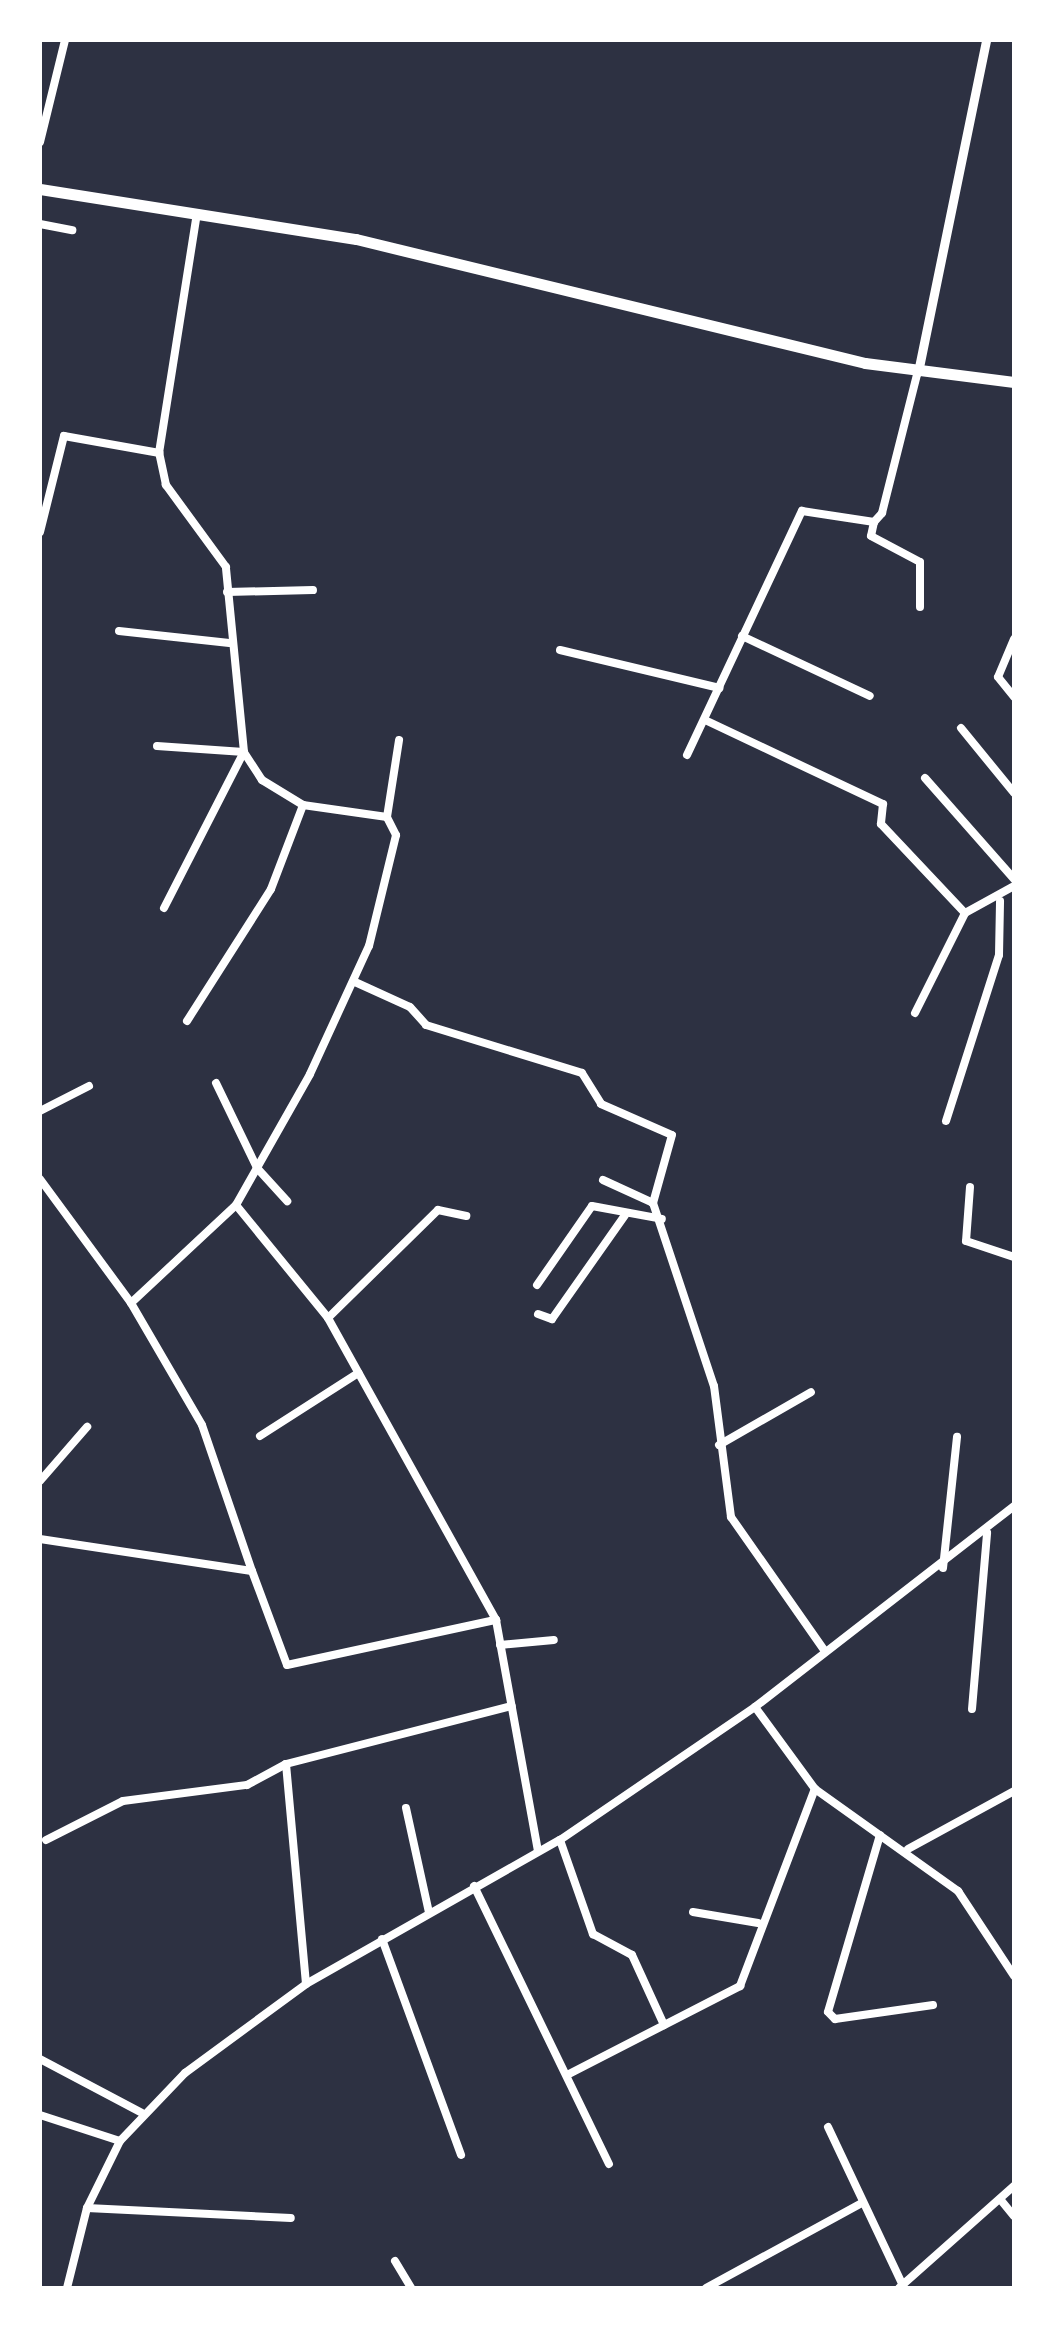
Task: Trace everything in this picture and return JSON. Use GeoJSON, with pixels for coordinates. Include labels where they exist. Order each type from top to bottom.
{"type":"FeatureCollection","features":[{"type":"Feature","properties":{"kind":"main road"},"geometry":{"type":"LineString","coordinates":[[40,189],[198,208],[558,283],[917,374],[1014,382]]}},
{"type":"Feature","properties":{"kind":"street"},"geometry":{"type":"LineString","coordinates":[[40,142],[65,40]]}},
{"type":"Feature","properties":{"kind":"street"},"geometry":{"type":"LineString","coordinates":[[920,607],[920,562],[872,536],[917,374],[986,40]]}},
{"type":"Feature","properties":{"kind":"street"},"geometry":{"type":"LineString","coordinates":[[198,208],[159,453],[166,485],[221,552],[244,752],[262,780],[303,805],[386,817]]}},
{"type":"Feature","properties":{"kind":"street"},"geometry":{"type":"LineString","coordinates":[[40,224],[72,230]]}},
{"type":"Feature","properties":{"kind":"street"},"geometry":{"type":"LineString","coordinates":[[40,532],[64,436],[159,453]]}},
{"type":"Feature","properties":{"kind":"street"},"geometry":{"type":"LineString","coordinates":[[686,755],[802,512],[874,522]]}},
{"type":"Feature","properties":{"kind":"street"},"geometry":{"type":"LineString","coordinates":[[227,592],[313,590]]}},
{"type":"Feature","properties":{"kind":"street"},"geometry":{"type":"LineString","coordinates":[[119,631],[230,644]]}},
{"type":"Feature","properties":{"kind":"street"},"geometry":{"type":"LineString","coordinates":[[742,636],[870,696]]}},
{"type":"Feature","properties":{"kind":"street"},"geometry":{"type":"LineString","coordinates":[[1014,639],[1012,653],[998,677],[1014,697]]}},
{"type":"Feature","properties":{"kind":"street"},"geometry":{"type":"LineString","coordinates":[[560,650],[720,688]]}},
{"type":"Feature","properties":{"kind":"street"},"geometry":{"type":"LineString","coordinates":[[705,720],[883,804],[881,824],[966,912]]}},
{"type":"Feature","properties":{"kind":"street"},"geometry":{"type":"LineString","coordinates":[[961,728],[1014,793]]}},
{"type":"Feature","properties":{"kind":"street"},"geometry":{"type":"LineString","coordinates":[[132,1302],[236,1204],[355,982],[387,888],[396,835],[386,817],[399,740]]}},
{"type":"Feature","properties":{"kind":"street"},"geometry":{"type":"LineString","coordinates":[[157,746],[244,752]]}},
{"type":"Feature","properties":{"kind":"street"},"geometry":{"type":"LineString","coordinates":[[164,908],[244,752]]}},
{"type":"Feature","properties":{"kind":"street"},"geometry":{"type":"LineString","coordinates":[[924,778],[1014,882],[1000,901],[999,955],[946,1120]]}},
{"type":"Feature","properties":{"kind":"street"},"geometry":{"type":"LineString","coordinates":[[187,1022],[271,889],[303,805]]}},
{"type":"Feature","properties":{"kind":"street"},"geometry":{"type":"LineString","coordinates":[[915,1013],[966,912],[1000,901]]}},
{"type":"Feature","properties":{"kind":"street"},"geometry":{"type":"LineString","coordinates":[[355,982],[410,1007],[426,1026],[582,1073],[610,1110],[668,1131],[675,1146],[653,1203]]}},
{"type":"Feature","properties":{"kind":"street"},"geometry":{"type":"LineString","coordinates":[[420,1037],[426,1026]]}},
{"type":"Feature","properties":{"kind":"street"},"geometry":{"type":"LineString","coordinates":[[216,1084],[257,1168],[288,1201]]}},
{"type":"Feature","properties":{"kind":"street"},"geometry":{"type":"LineString","coordinates":[[40,1111],[90,1086]]}},
{"type":"Feature","properties":{"kind":"street"},"geometry":{"type":"LineString","coordinates":[[40,1179],[132,1302],[202,1425],[287,1665],[496,1620]]}},
{"type":"Feature","properties":{"kind":"street"},"geometry":{"type":"LineString","coordinates":[[603,1180],[653,1203],[662,1220],[714,1386],[719,1445],[744,1543],[825,1650]]}},
{"type":"Feature","properties":{"kind":"street"},"geometry":{"type":"LineString","coordinates":[[970,1186],[966,1241],[1014,1257]]}},
{"type":"Feature","properties":{"kind":"street"},"geometry":{"type":"LineString","coordinates":[[236,1204],[328,1318],[496,1620],[538,1852]]}},
{"type":"Feature","properties":{"kind":"street"},"geometry":{"type":"LineString","coordinates":[[536,1286],[592,1206],[662,1220]]}},
{"type":"Feature","properties":{"kind":"street"},"geometry":{"type":"LineString","coordinates":[[328,1318],[438,1210],[466,1216]]}},
{"type":"Feature","properties":{"kind":"street"},"geometry":{"type":"LineString","coordinates":[[538,1314],[552,1319],[626,1215]]}},
{"type":"Feature","properties":{"kind":"street"},"geometry":{"type":"LineString","coordinates":[[260,1436],[358,1373]]}},
{"type":"Feature","properties":{"kind":"street"},"geometry":{"type":"LineString","coordinates":[[719,1445],[811,1392]]}},
{"type":"Feature","properties":{"kind":"street"},"geometry":{"type":"LineString","coordinates":[[40,1481],[87,1427]]}},
{"type":"Feature","properties":{"kind":"street"},"geometry":{"type":"LineString","coordinates":[[944,1568],[957,1436]]}},
{"type":"Feature","properties":{"kind":"street"},"geometry":{"type":"LineString","coordinates":[[67,2288],[87,2208],[120,2140],[142,2113],[306,1984],[560,1840],[755,1708],[825,1650],[944,1568],[1014,1506]]}},
{"type":"Feature","properties":{"kind":"street"},"geometry":{"type":"LineString","coordinates":[[972,1709],[987,1533]]}},
{"type":"Feature","properties":{"kind":"street"},"geometry":{"type":"LineString","coordinates":[[40,1540],[252,1571]]}},
{"type":"Feature","properties":{"kind":"street"},"geometry":{"type":"LineString","coordinates":[[500,1645],[554,1640]]}},
{"type":"Feature","properties":{"kind":"street"},"geometry":{"type":"LineString","coordinates":[[46,1840],[123,1800],[247,1786],[286,1764],[512,1706]]}},
{"type":"Feature","properties":{"kind":"street"},"geometry":{"type":"LineString","coordinates":[[755,1708],[815,1789],[880,1835],[908,1849],[958,1891],[1014,1976]]}},
{"type":"Feature","properties":{"kind":"street"},"geometry":{"type":"LineString","coordinates":[[286,1764],[306,1984]]}},
{"type":"Feature","properties":{"kind":"street"},"geometry":{"type":"LineString","coordinates":[[567,2075],[736,1991],[758,1923],[815,1789]]}},
{"type":"Feature","properties":{"kind":"street"},"geometry":{"type":"LineString","coordinates":[[908,1849],[1014,1791]]}},
{"type":"Feature","properties":{"kind":"street"},"geometry":{"type":"LineString","coordinates":[[406,1808],[429,1913]]}},
{"type":"Feature","properties":{"kind":"street"},"geometry":{"type":"LineString","coordinates":[[880,1835],[828,2012],[833,2019],[933,2005]]}},
{"type":"Feature","properties":{"kind":"street"},"geometry":{"type":"LineString","coordinates":[[560,1840],[592,1934],[632,1955],[664,2025]]}},
{"type":"Feature","properties":{"kind":"street"},"geometry":{"type":"LineString","coordinates":[[474,1886],[609,2164]]}},
{"type":"Feature","properties":{"kind":"street"},"geometry":{"type":"LineString","coordinates":[[693,1912],[758,1923]]}},
{"type":"Feature","properties":{"kind":"street"},"geometry":{"type":"LineString","coordinates":[[382,1939],[461,2156]]}},
{"type":"Feature","properties":{"kind":"street"},"geometry":{"type":"LineString","coordinates":[[40,2060],[142,2113]]}},
{"type":"Feature","properties":{"kind":"street"},"geometry":{"type":"LineString","coordinates":[[40,2115],[120,2140]]}},
{"type":"Feature","properties":{"kind":"street"},"geometry":{"type":"LineString","coordinates":[[828,2127],[901,2287],[1014,2186]]}},
{"type":"Feature","properties":{"kind":"street"},"geometry":{"type":"LineString","coordinates":[[1000,2199],[1014,2216]]}},
{"type":"Feature","properties":{"kind":"street"},"geometry":{"type":"LineString","coordinates":[[706,2288],[862,2203]]}},
{"type":"Feature","properties":{"kind":"street"},"geometry":{"type":"LineString","coordinates":[[87,2208],[291,2218]]}},
{"type":"Feature","properties":{"kind":"street"},"geometry":{"type":"LineString","coordinates":[[395,2261],[411,2288]]}}]}
